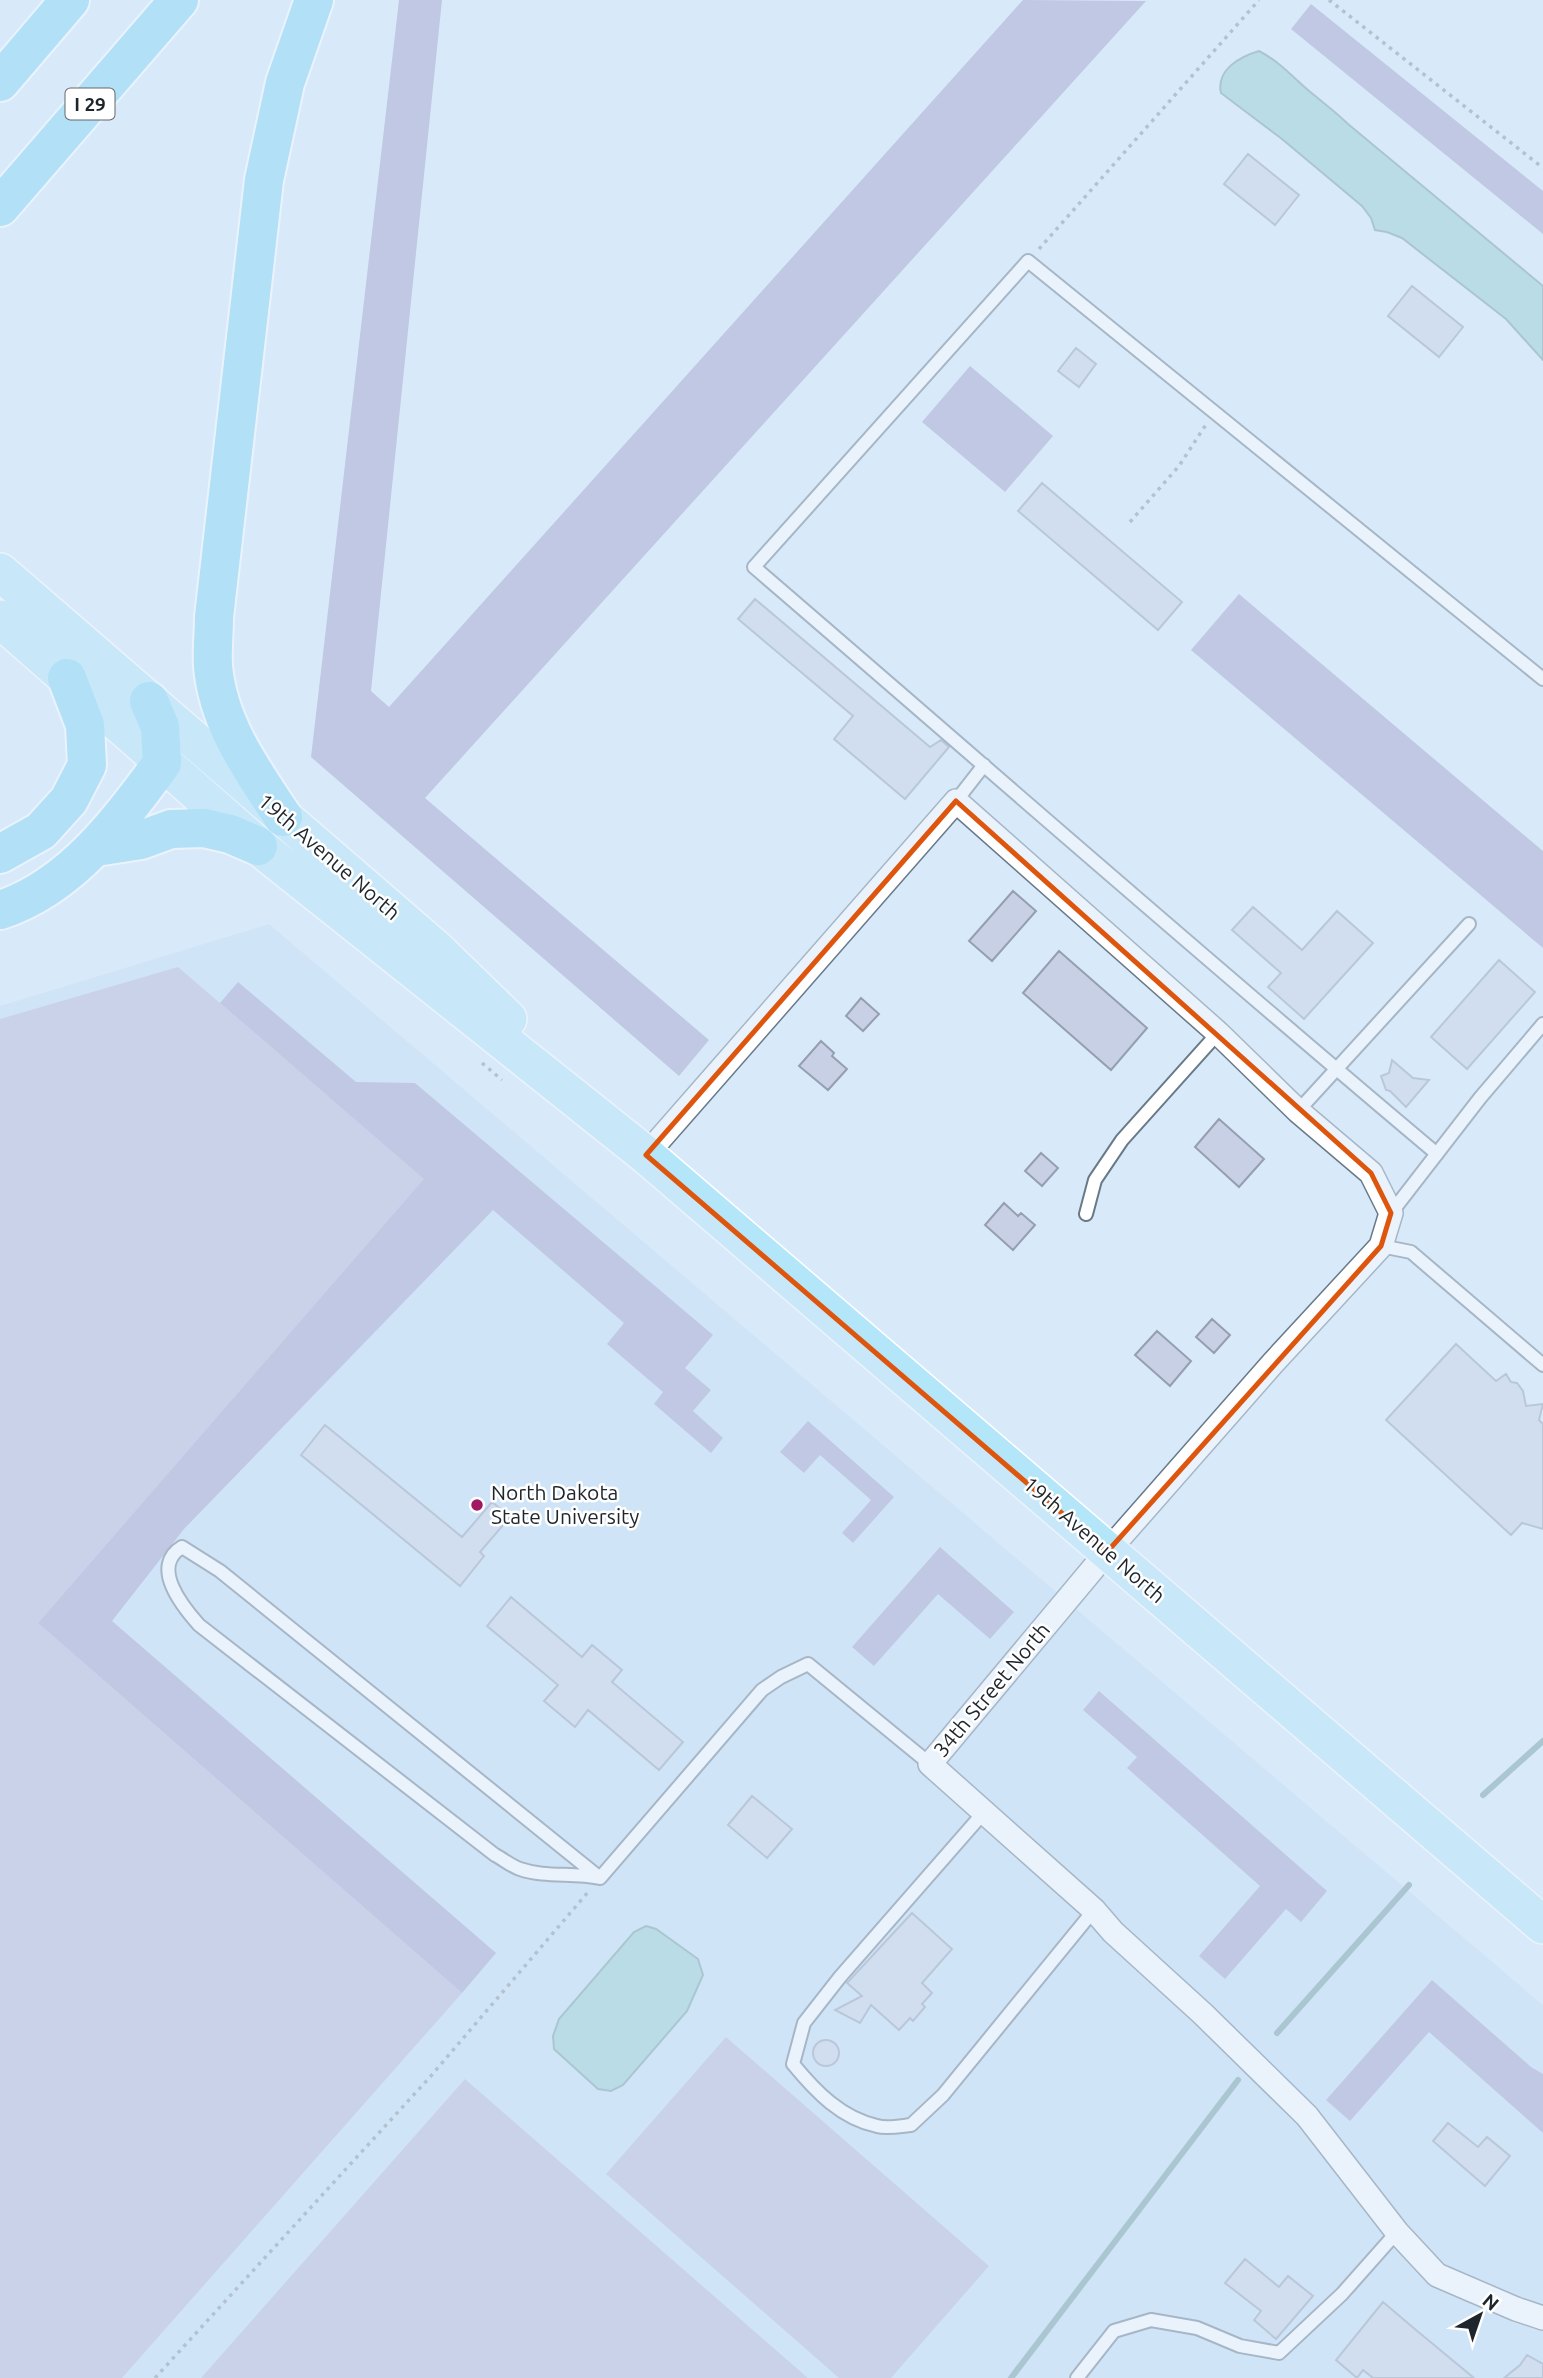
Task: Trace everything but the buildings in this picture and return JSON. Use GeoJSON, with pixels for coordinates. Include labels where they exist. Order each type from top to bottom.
{"type":"FeatureCollection","features":[{"type":"Feature","properties":{"kind":"highway"},"geometry":{"type":"LineString","coordinates":[[0,82],[69,0]]}},
{"type":"Feature","properties":{"kind":"highway","name":"I 29"},"geometry":{"type":"LineString","coordinates":[[0,207],[179,0]]}},
{"type":"Feature","properties":{"kind":"highway"},"geometry":{"type":"LineString","coordinates":[[283,817],[241,753],[222,711],[213,666],[214,629],[264,180],[285,83],[314,0]]}},
{"type":"Feature","properties":{"kind":"highway"},"geometry":{"type":"LineString","coordinates":[[0,854],[41,831],[69,800],[87,765],[85,725],[67,678]]}},
{"type":"Feature","properties":{"kind":"highway"},"geometry":{"type":"LineString","coordinates":[[0,910],[55,882],[96,847],[162,763],[160,727],[149,701]]}},
{"type":"Feature","properties":{"kind":"highway"},"geometry":{"type":"LineString","coordinates":[[96,847],[141,840],[171,829],[204,828],[230,834],[258,846]]}},
{"type":"Feature","properties":{"kind":"main road","name":"19th Avenue North"},"geometry":{"type":"LineString","coordinates":[[0,572],[437,950],[646,1155]]}},
{"type":"Feature","properties":{"kind":"main road","name":"19th Avenue North"},"geometry":{"type":"LineString","coordinates":[[0,619],[258,846],[646,1155],[1543,1925]]}},
{"type":"Feature","properties":{"kind":"street"},"geometry":{"type":"LineString","coordinates":[[646,1155],[956,801],[1218,1033],[1298,1111],[1371,1173],[1391,1213],[1381,1246]]}},
{"type":"Feature","properties":{"kind":"street","name":"34th Street North"},"geometry":{"type":"LineString","coordinates":[[930,1764],[1107,1552],[1273,1363],[1381,1246]]}},
{"type":"Feature","properties":{"kind":"street"},"geometry":{"type":"LineString","coordinates":[[930,1764],[1094,1910],[1113,1932],[1203,2014],[1307,2116],[1397,2232],[1437,2275],[1543,2318]]}},
{"type":"Feature","properties":{"kind":"lane"},"geometry":{"type":"LineString","coordinates":[[1437,1154],[754,567],[1028,261],[1543,679]]}},
{"type":"Feature","properties":{"kind":"lane"},"geometry":{"type":"LineString","coordinates":[[956,801],[984,765]]}},
{"type":"Feature","properties":{"kind":"lane"},"geometry":{"type":"LineString","coordinates":[[1298,1111],[1469,924]]}},
{"type":"Feature","properties":{"kind":"lane"},"geometry":{"type":"LineString","coordinates":[[1391,1213],[1480,1098],[1543,1024]]}},
{"type":"Feature","properties":{"kind":"lane"},"geometry":{"type":"LineString","coordinates":[[1086,1214],[1095,1180],[1122,1140],[1218,1033]]}},
{"type":"Feature","properties":{"kind":"lane"},"geometry":{"type":"LineString","coordinates":[[1381,1246],[1411,1252],[1543,1365]]}},
{"type":"Feature","properties":{"kind":"lane"},"geometry":{"type":"LineString","coordinates":[[182,1547],[199,1556],[600,1878],[578,1873],[540,1874],[517,1868],[495,1854],[199,1625],[183,1607],[173,1588],[167,1565],[173,1553],[182,1547]]}},
{"type":"Feature","properties":{"kind":"lane","name":"34th Street North"},"geometry":{"type":"LineString","coordinates":[[600,1878],[762,1690],[781,1676],[808,1664],[930,1764]]}},
{"type":"Feature","properties":{"kind":"lane"},"geometry":{"type":"LineString","coordinates":[[985,1811],[840,1977],[804,2023],[793,2064],[815,2091],[843,2113],[879,2127],[911,2125],[943,2095],[1094,1910]]}},
{"type":"Feature","properties":{"kind":"lane"},"geometry":{"type":"LineString","coordinates":[[1077,2378],[1114,2331],[1151,2320],[1197,2328],[1240,2346],[1279,2353],[1342,2294],[1397,2232]]}},
{"type":"Feature","properties":{"kind":"path"},"geometry":{"type":"LineString","coordinates":[[1028,261],[1259,0]]}},
{"type":"Feature","properties":{"kind":"path"},"geometry":{"type":"LineString","coordinates":[[1329,0],[1543,168]]}},
{"type":"Feature","properties":{"kind":"path"},"geometry":{"type":"LineString","coordinates":[[1130,522],[1179,466],[1214,413]]}},
{"type":"Feature","properties":{"kind":"path"},"geometry":{"type":"LineString","coordinates":[[155,2378],[430,2077],[600,1878]]}},
{"type":"Feature","properties":{"kind":"highlighted area"},"geometry":{"type":"Polygon","coordinates":[[[956,801],[1371,1173],[1391,1213],[1381,1246],[1107,1552],[646,1155],[956,801]]]}},
{"type":"Feature","properties":{"kind":"shaded area"},"geometry":{"type":"Polygon","coordinates":[[[399,0],[442,0],[371,691],[389,707],[1023,0],[1146,1],[425,798],[709,1040],[679,1076],[311,757],[399,0]]]}},
{"type":"Feature","properties":{"kind":"shaded area"},"geometry":{"type":"Polygon","coordinates":[[[1311,4],[1543,191],[1543,234],[1291,29],[1311,4]]]}},
{"type":"Feature","properties":{"kind":"shaded area"},"geometry":{"type":"Polygon","coordinates":[[[1259,51],[1281,66],[1543,286],[1543,360],[1506,319],[1402,238],[1375,230],[1371,218],[1362,206],[1282,139],[1221,93],[1220,85],[1226,71],[1237,61],[1259,51]]]}},
{"type":"Feature","properties":{"kind":"shaded area"},"geometry":{"type":"Polygon","coordinates":[[[970,366],[1053,436],[1005,492],[922,422],[970,366]]]}},
{"type":"Feature","properties":{"kind":"shaded area"},"geometry":{"type":"Polygon","coordinates":[[[1239,594],[1543,851],[1543,948],[1191,650],[1239,594]]]}},
{"type":"Feature","properties":{"kind":"shaded area","name":"North Dakota State University"},"geometry":{"type":"Polygon","coordinates":[[[269,924],[1543,2005],[1543,2378],[0,2378],[0,1006],[269,924]]]}},
{"type":"Feature","properties":{"kind":"shaded area"},"geometry":{"type":"Polygon","coordinates":[[[178,967],[425,1179],[38,1623],[462,1993],[122,2378],[0,2378],[0,1019],[178,967]]]}},
{"type":"Feature","properties":{"kind":"shaded area"},"geometry":{"type":"Polygon","coordinates":[[[238,982],[356,1082],[415,1083],[713,1335],[685,1368],[711,1390],[693,1411],[723,1438],[711,1453],[654,1404],[663,1392],[607,1344],[624,1323],[493,1210],[184,1529],[112,1621],[496,1953],[462,1993],[38,1623],[424,1179],[220,1003],[238,982]]]}},
{"type":"Feature","properties":{"kind":"shaded area"},"geometry":{"type":"Polygon","coordinates":[[[808,1421],[894,1497],[853,1543],[842,1533],[871,1500],[820,1455],[804,1473],[780,1452],[808,1421]]]}},
{"type":"Feature","properties":{"kind":"shaded area"},"geometry":{"type":"Polygon","coordinates":[[[940,1547],[1014,1612],[990,1639],[938,1594],[874,1666],[852,1647],[940,1547]]]}},
{"type":"Feature","properties":{"kind":"shaded area"},"geometry":{"type":"Polygon","coordinates":[[[1099,1691],[1327,1891],[1301,1922],[1286,1909],[1225,1979],[1199,1956],[1260,1886],[1127,1768],[1137,1757],[1083,1710],[1099,1691]]]}},
{"type":"Feature","properties":{"kind":"shaded area"},"geometry":{"type":"Polygon","coordinates":[[[646,1926],[656,1929],[698,1959],[703,1975],[687,2011],[623,2085],[611,2091],[598,2089],[554,2049],[553,2036],[559,2019],[634,1932],[646,1926]]]}},
{"type":"Feature","properties":{"kind":"shaded area"},"geometry":{"type":"Polygon","coordinates":[[[1432,1980],[1531,2067],[1543,2074],[1543,2133],[1429,2032],[1350,2121],[1326,2100],[1432,1980]]]}},
{"type":"Feature","properties":{"kind":"shaded area"},"geometry":{"type":"Polygon","coordinates":[[[726,2037],[989,2266],[891,2378],[839,2378],[606,2174],[726,2037]]]}},
{"type":"Feature","properties":{"kind":"shaded area"},"geometry":{"type":"Polygon","coordinates":[[[465,2079],[808,2378],[201,2378],[465,2079]]]}},
{"type":"Feature","properties":{"kind":"waterway"},"geometry":{"type":"LineString","coordinates":[[1483,1795],[1543,1741]]}},
{"type":"Feature","properties":{"kind":"waterway"},"geometry":{"type":"LineString","coordinates":[[1277,2033],[1409,1885]]}},
{"type":"Feature","properties":{"kind":"waterway"},"geometry":{"type":"LineString","coordinates":[[1011,2378],[1238,2080]]}},
{"type":"Feature","properties":{"kind":"place","name":"North Dakota State University"},"geometry":{"type":"Point","coordinates":[477,1505]}}]}
